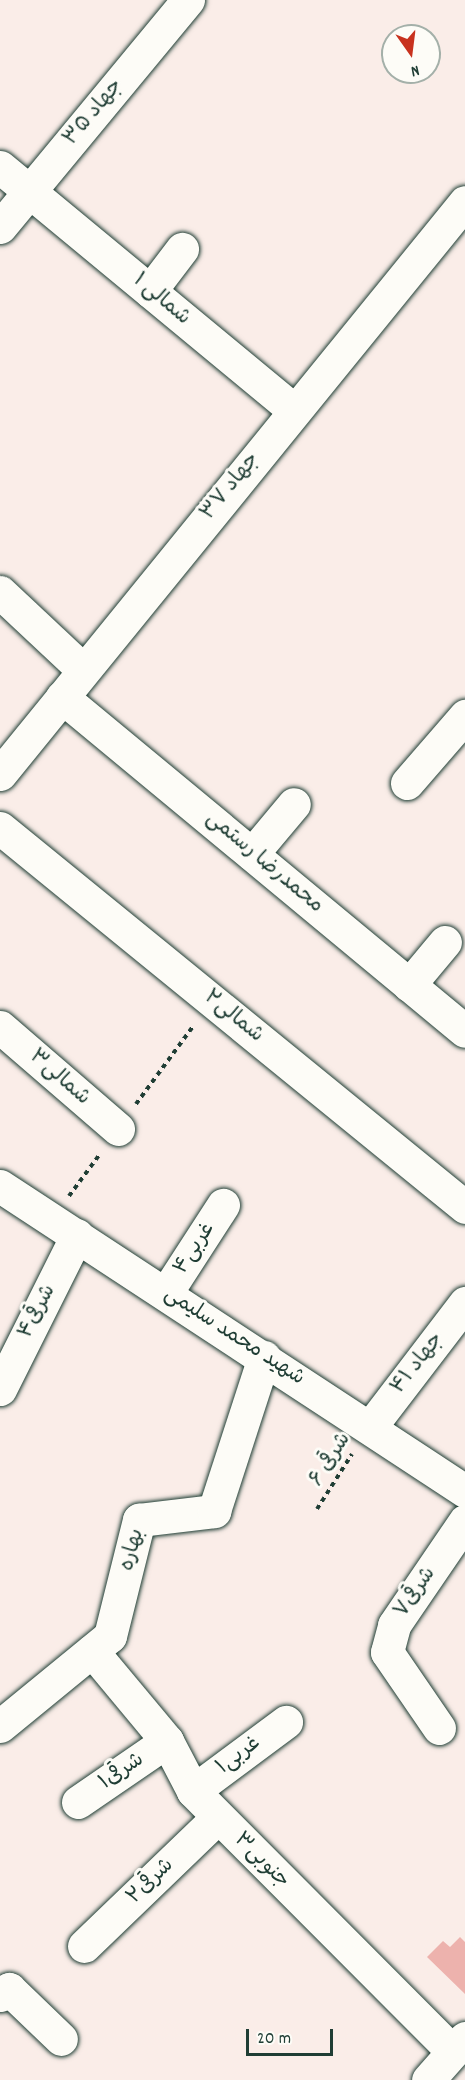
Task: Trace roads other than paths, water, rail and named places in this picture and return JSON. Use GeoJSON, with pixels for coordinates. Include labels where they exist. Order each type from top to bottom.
{"type":"FeatureCollection","features":[{"type":"Feature","properties":{"kind":"street","name":"جهاد ۳۵"},"geometry":{"type":"LineString","coordinates":[[0,227],[188,0]]}},
{"type":"Feature","properties":{"kind":"street"},"geometry":{"type":"LineString","coordinates":[[0,167],[29,191]]}},
{"type":"Feature","properties":{"kind":"street","name":"شمالی ۱"},"geometry":{"type":"LineString","coordinates":[[29,191],[293,409]]}},
{"type":"Feature","properties":{"kind":"street","name":"جهاد ۳۷"},"geometry":{"type":"LineString","coordinates":[[0,774],[293,409],[465,202]]}},
{"type":"Feature","properties":{"kind":"street"},"geometry":{"type":"LineString","coordinates":[[150,291],[182,249]]}},
{"type":"Feature","properties":{"kind":"street"},"geometry":{"type":"LineString","coordinates":[[0,592],[83,670]]}},
{"type":"Feature","properties":{"kind":"street","name":"محمدرضا رستمی"},"geometry":{"type":"LineString","coordinates":[[62,696],[465,1031]]}},
{"type":"Feature","properties":{"kind":"street"},"geometry":{"type":"LineString","coordinates":[[407,783],[465,716]]}},
{"type":"Feature","properties":{"kind":"street"},"geometry":{"type":"LineString","coordinates":[[252,854],[294,804]]}},
{"type":"Feature","properties":{"kind":"street","name":"شمالی۲"},"geometry":{"type":"LineString","coordinates":[[0,828],[465,1207]]}},
{"type":"Feature","properties":{"kind":"street"},"geometry":{"type":"LineString","coordinates":[[409,985],[445,942]]}},
{"type":"Feature","properties":{"kind":"street","name":"شمالی۳"},"geometry":{"type":"LineString","coordinates":[[0,1027],[118,1129]]}},
{"type":"Feature","properties":{"kind":"street","name":"شهید محمد سلیمی"},"geometry":{"type":"LineString","coordinates":[[0,1186],[371,1426],[465,1491]]}},
{"type":"Feature","properties":{"kind":"street","name":"غربی۴"},"geometry":{"type":"LineString","coordinates":[[166,1293],[223,1205]]}},
{"type":"Feature","properties":{"kind":"street","name":"شرقی۴"},"geometry":{"type":"LineString","coordinates":[[0,1389],[77,1235]]}},
{"type":"Feature","properties":{"kind":"street","name":"جهاد ۴۱"},"geometry":{"type":"LineString","coordinates":[[371,1426],[465,1303]]}},
{"type":"Feature","properties":{"kind":"street","name":"بهاره"},"geometry":{"type":"LineString","coordinates":[[0,1726],[110,1636],[139,1520],[214,1511],[264,1357]]}},
{"type":"Feature","properties":{"kind":"street","name":"شرقی۷"},"geometry":{"type":"LineString","coordinates":[[439,1728],[387,1652],[394,1625],[465,1521]]}},
{"type":"Feature","properties":{"kind":"street","name":"جنوبی۳"},"geometry":{"type":"LineString","coordinates":[[92,1651],[167,1741],[193,1791],[217,1818],[462,2042]]}},
{"type":"Feature","properties":{"kind":"street","name":"غربی۱"},"geometry":{"type":"LineString","coordinates":[[193,1791],[286,1722]]}},
{"type":"Feature","properties":{"kind":"street","name":"شرقی۱"},"geometry":{"type":"LineString","coordinates":[[78,1802],[167,1741]]}},
{"type":"Feature","properties":{"kind":"street","name":"شرقی۲"},"geometry":{"type":"LineString","coordinates":[[84,1946],[217,1818]]}},
{"type":"Feature","properties":{"kind":"street"},"geometry":{"type":"LineString","coordinates":[[0,1995],[9,1989],[61,2038]]}},
{"type":"Feature","properties":{"kind":"street"},"geometry":{"type":"LineString","coordinates":[[428,2080],[462,2042]]}}]}
